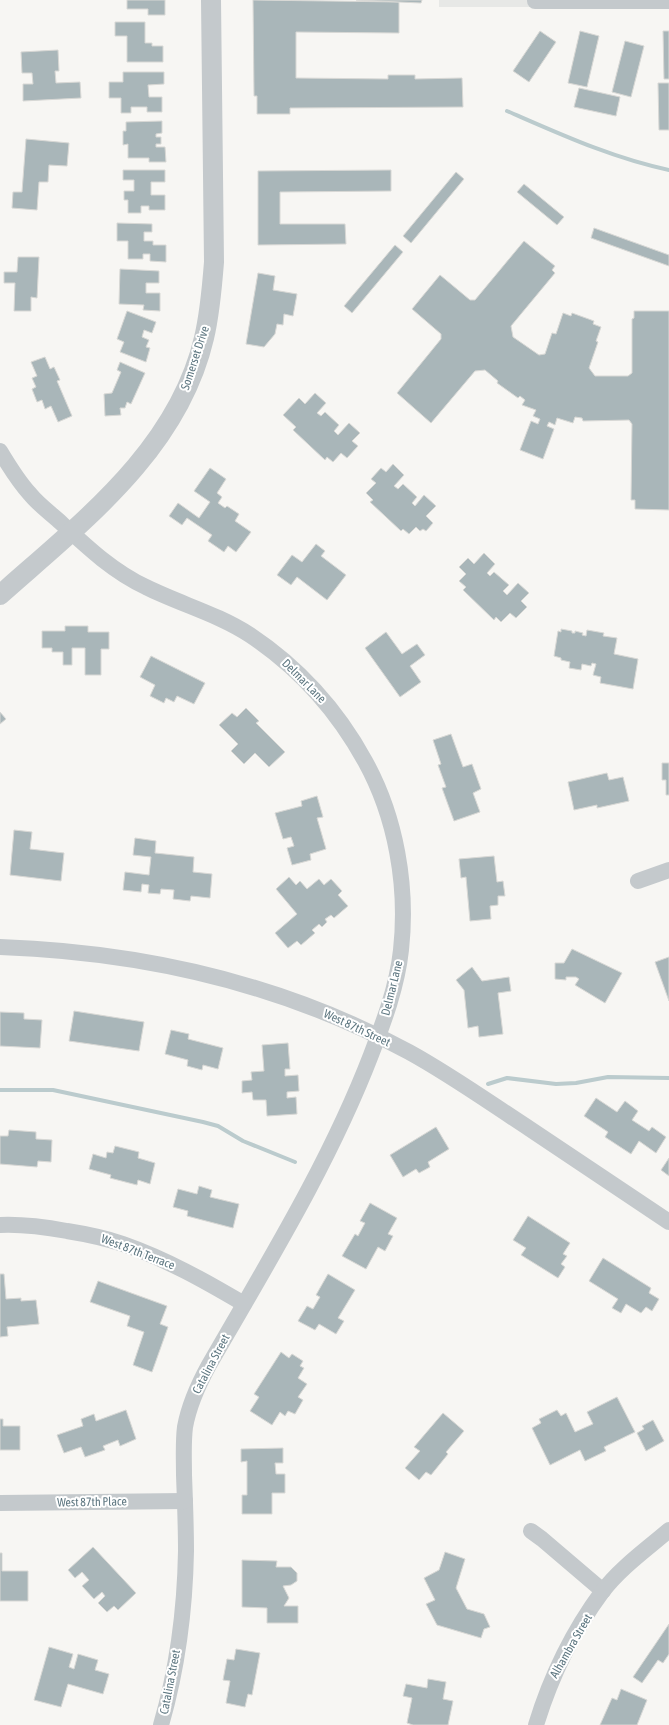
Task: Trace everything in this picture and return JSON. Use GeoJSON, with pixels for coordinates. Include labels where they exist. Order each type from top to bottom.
{"type":"FeatureCollection","features":[{"type":"Feature","properties":{"kind":"street","name":"Somerset Drive"},"geometry":{"type":"LineString","coordinates":[[0,595],[116,490],[140,462],[164,430],[183,396],[195,368],[204,338],[211,302],[214,262],[211,0]]}},
{"type":"Feature","properties":{"kind":"street"},"geometry":{"type":"LineString","coordinates":[[535,1],[669,1]]}},
{"type":"Feature","properties":{"kind":"street","name":"Delmar Lane"},"geometry":{"type":"LineString","coordinates":[[0,452],[31,496],[107,564],[136,582],[220,619],[247,633],[278,655],[307,681],[328,704],[355,742],[372,773],[382,798],[394,834],[401,878],[401,950],[394,989],[378,1037]]}},
{"type":"Feature","properties":{"kind":"street"},"geometry":{"type":"LineString","coordinates":[[638,881],[669,870]]}},
{"type":"Feature","properties":{"kind":"street","name":"West 87th Street"},"geometry":{"type":"LineString","coordinates":[[0,947],[72,952],[181,968],[250,986],[295,1001],[378,1037],[451,1076],[669,1222]]}},
{"type":"Feature","properties":{"kind":"street","name":"Catalina Street"},"geometry":{"type":"LineString","coordinates":[[161,1725],[174,1664],[181,1617],[186,1550],[184,1446],[191,1403],[209,1365],[322,1166],[345,1117],[378,1037]]}},
{"type":"Feature","properties":{"kind":"street","name":"West 87th Terrace"},"geometry":{"type":"LineString","coordinates":[[0,1225],[47,1227],[96,1236],[122,1244],[156,1257],[194,1275],[244,1304]]}},
{"type":"Feature","properties":{"kind":"street","name":"West 87th Place"},"geometry":{"type":"LineString","coordinates":[[0,1503],[185,1501]]}},
{"type":"Feature","properties":{"kind":"street","name":"Alhambra Street"},"geometry":{"type":"LineString","coordinates":[[536,1725],[548,1686],[567,1646],[603,1591],[626,1568],[669,1530]]}},
{"type":"Feature","properties":{"kind":"street"},"geometry":{"type":"LineString","coordinates":[[531,1531],[542,1538],[603,1591]]}},
{"type":"Feature","properties":{"kind":"shaded area"},"geometry":{"type":"Polygon","coordinates":[[[439,0],[669,0],[669,7],[439,7],[439,0]]]}},
{"type":"Feature","properties":{"kind":"building"},"geometry":{"type":"Polygon","coordinates":[[[127,0],[165,0],[165,15],[148,15],[148,9],[127,9],[127,0]]]}},
{"type":"Feature","properties":{"kind":"building"},"geometry":{"type":"Polygon","coordinates":[[[253,0],[399,2],[399,33],[296,32],[296,78],[388,79],[388,75],[415,75],[415,79],[462,78],[463,107],[290,108],[290,114],[257,114],[257,96],[254,96],[253,0]]]}},
{"type":"Feature","properties":{"kind":"building"},"geometry":{"type":"Polygon","coordinates":[[[356,0],[422,0],[421,3],[356,0]]]}},
{"type":"Feature","properties":{"kind":"building"},"geometry":{"type":"Polygon","coordinates":[[[115,22],[145,22],[145,43],[152,43],[152,46],[163,46],[163,62],[127,62],[127,36],[115,36],[115,22]]]}},
{"type":"Feature","properties":{"kind":"building"},"geometry":{"type":"Polygon","coordinates":[[[540,31],[556,42],[529,82],[513,71],[540,31]]]}},
{"type":"Feature","properties":{"kind":"building"},"geometry":{"type":"Polygon","coordinates":[[[580,31],[599,36],[587,87],[568,83],[580,31]]]}},
{"type":"Feature","properties":{"kind":"building"},"geometry":{"type":"Polygon","coordinates":[[[663,31],[669,31],[669,79],[664,79],[663,31]]]}},
{"type":"Feature","properties":{"kind":"building"},"geometry":{"type":"Polygon","coordinates":[[[625,41],[644,46],[631,97],[612,92],[625,41]]]}},
{"type":"Feature","properties":{"kind":"building"},"geometry":{"type":"Polygon","coordinates":[[[58,50],[59,71],[55,71],[56,83],[80,82],[81,98],[23,101],[23,84],[33,84],[32,73],[22,73],[21,52],[58,50]]]}},
{"type":"Feature","properties":{"kind":"building"},"geometry":{"type":"Polygon","coordinates":[[[123,72],[164,72],[164,84],[148,85],[149,97],[162,97],[162,112],[147,112],[147,107],[131,107],[131,113],[121,113],[121,98],[109,98],[109,82],[123,82],[123,72]]]}},
{"type":"Feature","properties":{"kind":"building"},"geometry":{"type":"Polygon","coordinates":[[[658,83],[669,83],[669,130],[659,130],[658,83]]]}},
{"type":"Feature","properties":{"kind":"building"},"geometry":{"type":"Polygon","coordinates":[[[579,88],[620,97],[616,116],[574,107],[579,88]]]}},
{"type":"Feature","properties":{"kind":"building"},"geometry":{"type":"Polygon","coordinates":[[[162,121],[162,133],[156,134],[156,137],[161,137],[161,144],[156,144],[156,147],[165,147],[166,162],[149,162],[149,158],[128,158],[128,144],[123,145],[123,131],[126,131],[126,122],[162,121]]]}},
{"type":"Feature","properties":{"kind":"building"},"geometry":{"type":"Polygon","coordinates":[[[26,139],[69,143],[67,166],[49,165],[48,182],[39,182],[37,210],[12,208],[13,192],[22,192],[26,139]]]}},
{"type":"Feature","properties":{"kind":"building"},"geometry":{"type":"Polygon","coordinates":[[[123,170],[165,170],[165,182],[151,182],[151,195],[165,195],[165,210],[149,210],[149,206],[141,206],[141,213],[128,213],[128,200],[124,200],[124,191],[134,191],[134,180],[123,180],[123,170]]]}},
{"type":"Feature","properties":{"kind":"building"},"geometry":{"type":"Polygon","coordinates":[[[391,170],[391,191],[280,192],[280,224],[345,224],[346,244],[258,245],[258,171],[391,170]]]}},
{"type":"Feature","properties":{"kind":"building"},"geometry":{"type":"Polygon","coordinates":[[[456,172],[464,179],[411,243],[403,236],[456,172]]]}},
{"type":"Feature","properties":{"kind":"building"},"geometry":{"type":"Polygon","coordinates":[[[524,184],[564,217],[557,225],[517,192],[524,184]]]}},
{"type":"Feature","properties":{"kind":"building"},"geometry":{"type":"Polygon","coordinates":[[[117,223],[152,224],[152,232],[144,232],[144,241],[153,241],[153,245],[166,245],[166,262],[150,261],[150,254],[143,254],[143,259],[128,259],[128,241],[117,241],[117,223]]]}},
{"type":"Feature","properties":{"kind":"building"},"geometry":{"type":"Polygon","coordinates":[[[594,228],[669,255],[669,266],[591,238],[594,228]]]}},
{"type":"Feature","properties":{"kind":"building"},"geometry":{"type":"Polygon","coordinates":[[[524,241],[555,266],[552,270],[555,273],[511,326],[513,337],[539,355],[545,354],[552,333],[556,334],[563,313],[571,316],[572,313],[594,321],[593,324],[601,327],[596,341],[598,342],[589,368],[595,376],[628,376],[632,373],[632,319],[634,318],[634,311],[669,311],[669,510],[635,509],[635,500],[631,500],[632,424],[629,420],[583,421],[582,418],[575,417],[573,423],[557,418],[555,425],[549,422],[547,426],[554,429],[543,459],[520,450],[531,421],[538,424],[540,419],[533,416],[536,410],[522,405],[525,400],[520,396],[518,398],[497,383],[498,381],[485,370],[475,371],[431,423],[397,393],[441,339],[441,334],[412,309],[440,275],[470,300],[475,300],[524,241]]]}},
{"type":"Feature","properties":{"kind":"building"},"geometry":{"type":"Polygon","coordinates":[[[395,245],[403,252],[352,313],[344,306],[395,245]]]}},
{"type":"Feature","properties":{"kind":"building"},"geometry":{"type":"Polygon","coordinates":[[[18,257],[39,257],[37,298],[31,297],[31,311],[14,311],[15,283],[4,283],[4,272],[17,272],[18,257]]]}},
{"type":"Feature","properties":{"kind":"building"},"geometry":{"type":"Polygon","coordinates":[[[120,269],[159,271],[159,283],[146,283],[146,293],[160,293],[160,311],[143,310],[144,305],[119,304],[120,269]]]}},
{"type":"Feature","properties":{"kind":"building"},"geometry":{"type":"Polygon","coordinates":[[[258,273],[275,276],[273,290],[297,294],[293,316],[284,314],[283,325],[277,324],[275,334],[264,347],[246,344],[258,273]]]}},
{"type":"Feature","properties":{"kind":"building"},"geometry":{"type":"Polygon","coordinates":[[[127,311],[156,322],[152,333],[144,330],[142,337],[149,340],[146,347],[150,348],[146,362],[120,352],[124,342],[117,339],[127,311]]]}},
{"type":"Feature","properties":{"kind":"building"},"geometry":{"type":"Polygon","coordinates":[[[45,357],[50,369],[54,367],[60,380],[57,381],[72,416],[58,422],[51,406],[45,409],[42,400],[37,402],[32,389],[36,387],[32,378],[37,376],[31,362],[45,357]]]}},
{"type":"Feature","properties":{"kind":"building"},"geometry":{"type":"Polygon","coordinates":[[[120,362],[145,373],[131,404],[127,402],[125,408],[120,408],[121,415],[105,416],[104,394],[112,393],[121,372],[117,370],[120,362]]]}},
{"type":"Feature","properties":{"kind":"building"},"geometry":{"type":"Polygon","coordinates":[[[315,393],[326,403],[317,413],[321,416],[325,412],[339,425],[334,431],[338,435],[349,423],[360,433],[352,441],[358,446],[347,458],[341,453],[333,462],[327,457],[325,460],[293,430],[296,427],[283,415],[299,398],[305,404],[315,393]]]}},
{"type":"Feature","properties":{"kind":"building"},"geometry":{"type":"Polygon","coordinates":[[[393,464],[404,475],[394,486],[398,489],[403,484],[417,497],[412,503],[415,506],[424,495],[436,506],[426,516],[433,523],[426,531],[423,529],[420,531],[416,527],[409,534],[403,529],[401,531],[370,502],[373,500],[366,493],[376,483],[371,479],[381,468],[386,472],[393,464]]]}},
{"type":"Feature","properties":{"kind":"building"},"geometry":{"type":"Polygon","coordinates":[[[210,468],[226,479],[217,493],[222,497],[218,503],[225,508],[227,506],[239,514],[235,521],[251,532],[236,552],[228,546],[224,552],[208,541],[212,535],[187,518],[182,525],[169,516],[178,503],[199,518],[210,502],[194,491],[210,468]]]}},
{"type":"Feature","properties":{"kind":"building"},"geometry":{"type":"Polygon","coordinates":[[[316,544],[325,551],[321,556],[346,575],[327,600],[297,577],[291,585],[277,575],[292,555],[302,562],[316,544]]]}},
{"type":"Feature","properties":{"kind":"building"},"geometry":{"type":"Polygon","coordinates":[[[484,553],[495,564],[487,573],[490,576],[494,572],[509,585],[503,591],[507,595],[518,583],[529,593],[521,601],[527,607],[516,618],[510,613],[501,622],[496,617],[494,620],[463,590],[466,587],[459,581],[466,574],[459,567],[468,558],[474,564],[484,553]]]}},
{"type":"Feature","properties":{"kind":"building"},"geometry":{"type":"Polygon","coordinates":[[[65,626],[88,626],[88,632],[109,632],[109,649],[101,649],[101,675],[85,675],[85,648],[72,648],[72,665],[63,665],[63,652],[52,652],[52,648],[42,648],[42,631],[65,631],[65,626]]]}},
{"type":"Feature","properties":{"kind":"building"},"geometry":{"type":"Polygon","coordinates":[[[561,629],[572,631],[572,633],[575,633],[575,631],[583,633],[582,635],[586,636],[587,630],[604,633],[603,636],[617,638],[614,654],[638,659],[633,689],[600,683],[601,677],[593,675],[596,664],[592,663],[591,666],[582,664],[581,670],[569,668],[570,662],[561,660],[561,658],[554,656],[558,631],[561,632],[561,629]]]}},
{"type":"Feature","properties":{"kind":"building"},"geometry":{"type":"Polygon","coordinates":[[[386,632],[402,654],[417,644],[425,655],[410,666],[421,682],[400,697],[365,648],[386,632]]]}},
{"type":"Feature","properties":{"kind":"building"},"geometry":{"type":"Polygon","coordinates":[[[151,656],[205,683],[194,704],[177,696],[174,702],[166,698],[164,703],[150,696],[155,685],[140,677],[151,656]]]}},
{"type":"Feature","properties":{"kind":"building"},"geometry":{"type":"Polygon","coordinates":[[[246,708],[259,721],[256,723],[285,752],[269,767],[255,753],[244,764],[231,751],[238,744],[219,725],[232,713],[237,717],[246,708]]]}},
{"type":"Feature","properties":{"kind":"building"},"geometry":{"type":"Polygon","coordinates":[[[0,712],[6,719],[0,724],[0,712]]]}},
{"type":"Feature","properties":{"kind":"building"},"geometry":{"type":"Polygon","coordinates":[[[451,734],[463,767],[472,764],[481,789],[473,793],[480,812],[454,821],[442,788],[446,787],[438,765],[441,764],[433,740],[451,734]]]}},
{"type":"Feature","properties":{"kind":"building"},"geometry":{"type":"Polygon","coordinates":[[[662,763],[669,763],[669,795],[666,795],[666,780],[662,780],[662,763]]]}},
{"type":"Feature","properties":{"kind":"building"},"geometry":{"type":"Polygon","coordinates":[[[607,773],[609,780],[623,777],[629,801],[597,808],[597,805],[574,810],[568,782],[607,773]]]}},
{"type":"Feature","properties":{"kind":"building"},"geometry":{"type":"Polygon","coordinates":[[[317,796],[323,817],[317,818],[326,849],[310,854],[311,860],[292,865],[287,848],[294,846],[291,837],[283,839],[275,813],[302,806],[301,801],[317,796]]]}},
{"type":"Feature","properties":{"kind":"building"},"geometry":{"type":"Polygon","coordinates":[[[14,830],[32,832],[30,849],[64,853],[61,881],[10,875],[14,830]]]}},
{"type":"Feature","properties":{"kind":"building"},"geometry":{"type":"Polygon","coordinates":[[[135,838],[156,841],[155,853],[194,857],[193,872],[212,874],[210,898],[191,896],[190,901],[173,899],[174,890],[161,889],[160,894],[148,893],[149,885],[142,884],[141,892],[123,890],[125,872],[149,875],[151,857],[133,855],[135,838]]]}},
{"type":"Feature","properties":{"kind":"building"},"geometry":{"type":"Polygon","coordinates":[[[494,856],[497,882],[503,881],[505,896],[498,896],[498,905],[490,906],[491,919],[470,921],[466,877],[461,878],[459,859],[494,856]]]}},
{"type":"Feature","properties":{"kind":"building"},"geometry":{"type":"Polygon","coordinates":[[[289,877],[296,885],[300,881],[307,889],[319,879],[324,885],[331,879],[342,891],[338,895],[348,906],[334,918],[331,915],[325,919],[327,922],[322,927],[319,924],[312,930],[315,933],[301,945],[297,941],[288,948],[275,933],[297,914],[276,889],[289,877]]]}},
{"type":"Feature","properties":{"kind":"building"},"geometry":{"type":"Polygon","coordinates":[[[572,949],[622,973],[605,1003],[575,985],[579,979],[576,977],[566,977],[566,980],[555,979],[555,963],[564,963],[572,949]]]}},
{"type":"Feature","properties":{"kind":"building"},"geometry":{"type":"Polygon","coordinates":[[[669,957],[669,1001],[655,962],[669,957]]]}},
{"type":"Feature","properties":{"kind":"building"},"geometry":{"type":"Polygon","coordinates":[[[472,967],[482,981],[509,977],[511,991],[498,993],[503,1034],[479,1037],[478,1026],[468,1028],[464,990],[456,980],[472,967]]]}},
{"type":"Feature","properties":{"kind":"building"},"geometry":{"type":"Polygon","coordinates":[[[74,1011],[144,1022],[139,1051],[69,1041],[74,1011]]]}},
{"type":"Feature","properties":{"kind":"building"},"geometry":{"type":"Polygon","coordinates":[[[0,1012],[24,1013],[24,1019],[42,1020],[40,1048],[0,1046],[0,1012]]]}},
{"type":"Feature","properties":{"kind":"building"},"geometry":{"type":"Polygon","coordinates":[[[171,1030],[189,1034],[188,1039],[223,1048],[218,1069],[203,1065],[202,1070],[187,1066],[188,1060],[165,1054],[171,1030]]]}},
{"type":"Feature","properties":{"kind":"building"},"geometry":{"type":"Polygon","coordinates":[[[288,1043],[290,1069],[285,1069],[285,1076],[298,1075],[299,1091],[287,1092],[287,1098],[296,1097],[297,1114],[267,1116],[266,1100],[253,1100],[252,1092],[242,1093],[242,1081],[252,1080],[251,1072],[264,1071],[262,1045],[288,1043]]]}},
{"type":"Feature","properties":{"kind":"building"},"geometry":{"type":"Polygon","coordinates":[[[596,1098],[617,1112],[625,1101],[638,1111],[632,1120],[649,1131],[652,1127],[666,1137],[656,1153],[639,1141],[631,1154],[605,1137],[608,1132],[584,1116],[596,1098]]]}},
{"type":"Feature","properties":{"kind":"building"},"geometry":{"type":"Polygon","coordinates":[[[436,1127],[449,1149],[428,1162],[430,1167],[419,1173],[416,1169],[403,1177],[390,1155],[436,1127]]]}},
{"type":"Feature","properties":{"kind":"building"},"geometry":{"type":"Polygon","coordinates":[[[9,1130],[36,1132],[36,1139],[52,1140],[51,1162],[38,1161],[37,1167],[0,1164],[0,1136],[8,1136],[9,1130]]]}},
{"type":"Feature","properties":{"kind":"building"},"geometry":{"type":"Polygon","coordinates":[[[115,1146],[139,1152],[138,1158],[155,1163],[150,1184],[138,1180],[137,1185],[110,1178],[111,1175],[89,1169],[93,1154],[106,1158],[107,1152],[113,1153],[115,1146]]]}},
{"type":"Feature","properties":{"kind":"building"},"geometry":{"type":"Polygon","coordinates":[[[669,1158],[669,1176],[661,1170],[669,1158]]]}},
{"type":"Feature","properties":{"kind":"building"},"geometry":{"type":"Polygon","coordinates":[[[199,1186],[212,1190],[210,1197],[239,1204],[233,1228],[187,1216],[188,1211],[173,1207],[178,1189],[197,1194],[199,1186]]]}},
{"type":"Feature","properties":{"kind":"building"},"geometry":{"type":"Polygon","coordinates":[[[370,1203],[397,1218],[388,1234],[393,1236],[385,1251],[378,1247],[366,1269],[342,1256],[355,1234],[358,1236],[365,1223],[360,1221],[370,1203]]]}},
{"type":"Feature","properties":{"kind":"building"},"geometry":{"type":"Polygon","coordinates":[[[528,1216],[570,1243],[563,1254],[567,1256],[561,1264],[565,1267],[558,1278],[521,1255],[526,1248],[513,1240],[528,1216]]]}},
{"type":"Feature","properties":{"kind":"building"},"geometry":{"type":"Polygon","coordinates":[[[603,1258],[651,1288],[649,1293],[659,1299],[652,1311],[646,1307],[641,1313],[626,1304],[621,1313],[612,1308],[618,1299],[589,1281],[603,1258]]]}},
{"type":"Feature","properties":{"kind":"building"},"geometry":{"type":"Polygon","coordinates":[[[0,1274],[4,1274],[6,1299],[21,1298],[21,1301],[36,1300],[39,1324],[7,1327],[8,1336],[0,1337],[0,1274]]]}},
{"type":"Feature","properties":{"kind":"building"},"geometry":{"type":"Polygon","coordinates":[[[328,1274],[355,1290],[338,1318],[344,1321],[336,1334],[319,1324],[315,1330],[298,1321],[307,1306],[313,1309],[320,1297],[316,1295],[328,1274]]]}},
{"type":"Feature","properties":{"kind":"building"},"geometry":{"type":"Polygon","coordinates":[[[98,1281],[167,1306],[160,1324],[168,1327],[152,1372],[133,1365],[144,1332],[127,1326],[130,1316],[90,1302],[98,1281]]]}},
{"type":"Feature","properties":{"kind":"building"},"geometry":{"type":"Polygon","coordinates":[[[281,1352],[289,1358],[292,1354],[303,1361],[300,1366],[304,1368],[298,1378],[307,1384],[298,1397],[303,1400],[295,1414],[288,1411],[285,1416],[280,1412],[272,1425],[250,1411],[259,1397],[254,1394],[281,1352]]]}},
{"type":"Feature","properties":{"kind":"building"},"geometry":{"type":"Polygon","coordinates":[[[617,1397],[635,1432],[604,1447],[606,1451],[585,1461],[580,1450],[550,1465],[532,1428],[541,1423],[539,1419],[557,1410],[561,1416],[566,1413],[575,1432],[593,1424],[587,1412],[617,1397]]]}},
{"type":"Feature","properties":{"kind":"building"},"geometry":{"type":"Polygon","coordinates":[[[126,1410],[136,1439],[120,1446],[118,1440],[103,1446],[105,1450],[85,1457],[81,1447],[64,1453],[57,1435],[83,1426],[81,1419],[94,1414],[96,1421],[126,1410]]]}},
{"type":"Feature","properties":{"kind":"building"},"geometry":{"type":"Polygon","coordinates":[[[443,1413],[464,1431],[446,1452],[448,1454],[431,1475],[426,1472],[419,1480],[405,1468],[420,1451],[414,1447],[443,1413]]]}},
{"type":"Feature","properties":{"kind":"building"},"geometry":{"type":"Polygon","coordinates":[[[0,1419],[3,1419],[3,1426],[20,1426],[20,1450],[0,1450],[0,1419]]]}},
{"type":"Feature","properties":{"kind":"building"},"geometry":{"type":"Polygon","coordinates":[[[653,1420],[664,1441],[646,1451],[637,1433],[644,1429],[642,1426],[653,1420]]]}},
{"type":"Feature","properties":{"kind":"building"},"geometry":{"type":"Polygon","coordinates":[[[283,1448],[283,1463],[275,1463],[276,1474],[285,1474],[285,1493],[272,1493],[272,1514],[242,1514],[242,1495],[247,1495],[247,1461],[241,1462],[241,1449],[283,1448]]]}},
{"type":"Feature","properties":{"kind":"building"},"geometry":{"type":"Polygon","coordinates":[[[93,1547],[136,1593],[118,1610],[114,1606],[107,1612],[98,1603],[105,1596],[102,1592],[94,1599],[82,1586],[89,1580],[82,1572],[75,1578],[68,1570],[93,1547]]]}},
{"type":"Feature","properties":{"kind":"building"},"geometry":{"type":"Polygon","coordinates":[[[445,1552],[465,1559],[456,1588],[467,1609],[484,1614],[490,1627],[484,1629],[481,1638],[437,1625],[426,1604],[435,1600],[424,1578],[439,1570],[445,1552]]]}},
{"type":"Feature","properties":{"kind":"building"},"geometry":{"type":"Polygon","coordinates":[[[0,1553],[2,1553],[2,1571],[28,1571],[28,1601],[0,1601],[0,1553]]]}},
{"type":"Feature","properties":{"kind":"building"},"geometry":{"type":"Polygon","coordinates":[[[242,1560],[277,1561],[276,1567],[291,1567],[297,1573],[297,1581],[291,1585],[283,1586],[289,1598],[284,1606],[298,1606],[298,1623],[267,1623],[267,1608],[242,1607],[242,1560]]]}},
{"type":"Feature","properties":{"kind":"building"},"geometry":{"type":"Polygon","coordinates":[[[669,1624],[669,1654],[663,1663],[658,1660],[642,1683],[633,1677],[669,1624]]]}},
{"type":"Feature","properties":{"kind":"building"},"geometry":{"type":"Polygon","coordinates":[[[49,1647],[73,1654],[69,1667],[74,1669],[78,1654],[98,1660],[95,1670],[109,1674],[103,1694],[68,1684],[61,1707],[34,1700],[49,1647]]]}},
{"type":"Feature","properties":{"kind":"building"},"geometry":{"type":"Polygon","coordinates":[[[236,1649],[260,1653],[252,1695],[248,1694],[245,1707],[226,1703],[230,1681],[223,1680],[227,1659],[234,1660],[236,1649]]]}},
{"type":"Feature","properties":{"kind":"building"},"geometry":{"type":"Polygon","coordinates":[[[428,1679],[446,1682],[443,1699],[453,1701],[448,1725],[413,1725],[407,1723],[412,1698],[403,1696],[406,1684],[427,1688],[428,1679]]]}},
{"type":"Feature","properties":{"kind":"building"},"geometry":{"type":"Polygon","coordinates":[[[621,1689],[647,1700],[637,1725],[600,1725],[612,1698],[617,1700],[621,1689]]]}},
{"type":"Feature","properties":{"kind":"waterway"},"geometry":{"type":"LineString","coordinates":[[507,111],[567,137],[607,152],[669,170]]}},
{"type":"Feature","properties":{"kind":"waterway"},"geometry":{"type":"LineString","coordinates":[[488,1084],[507,1078],[556,1084],[576,1083],[608,1077],[669,1078]]}},
{"type":"Feature","properties":{"kind":"waterway"},"geometry":{"type":"LineString","coordinates":[[0,1090],[53,1090],[203,1122],[218,1126],[243,1141],[295,1162]]}}]}
